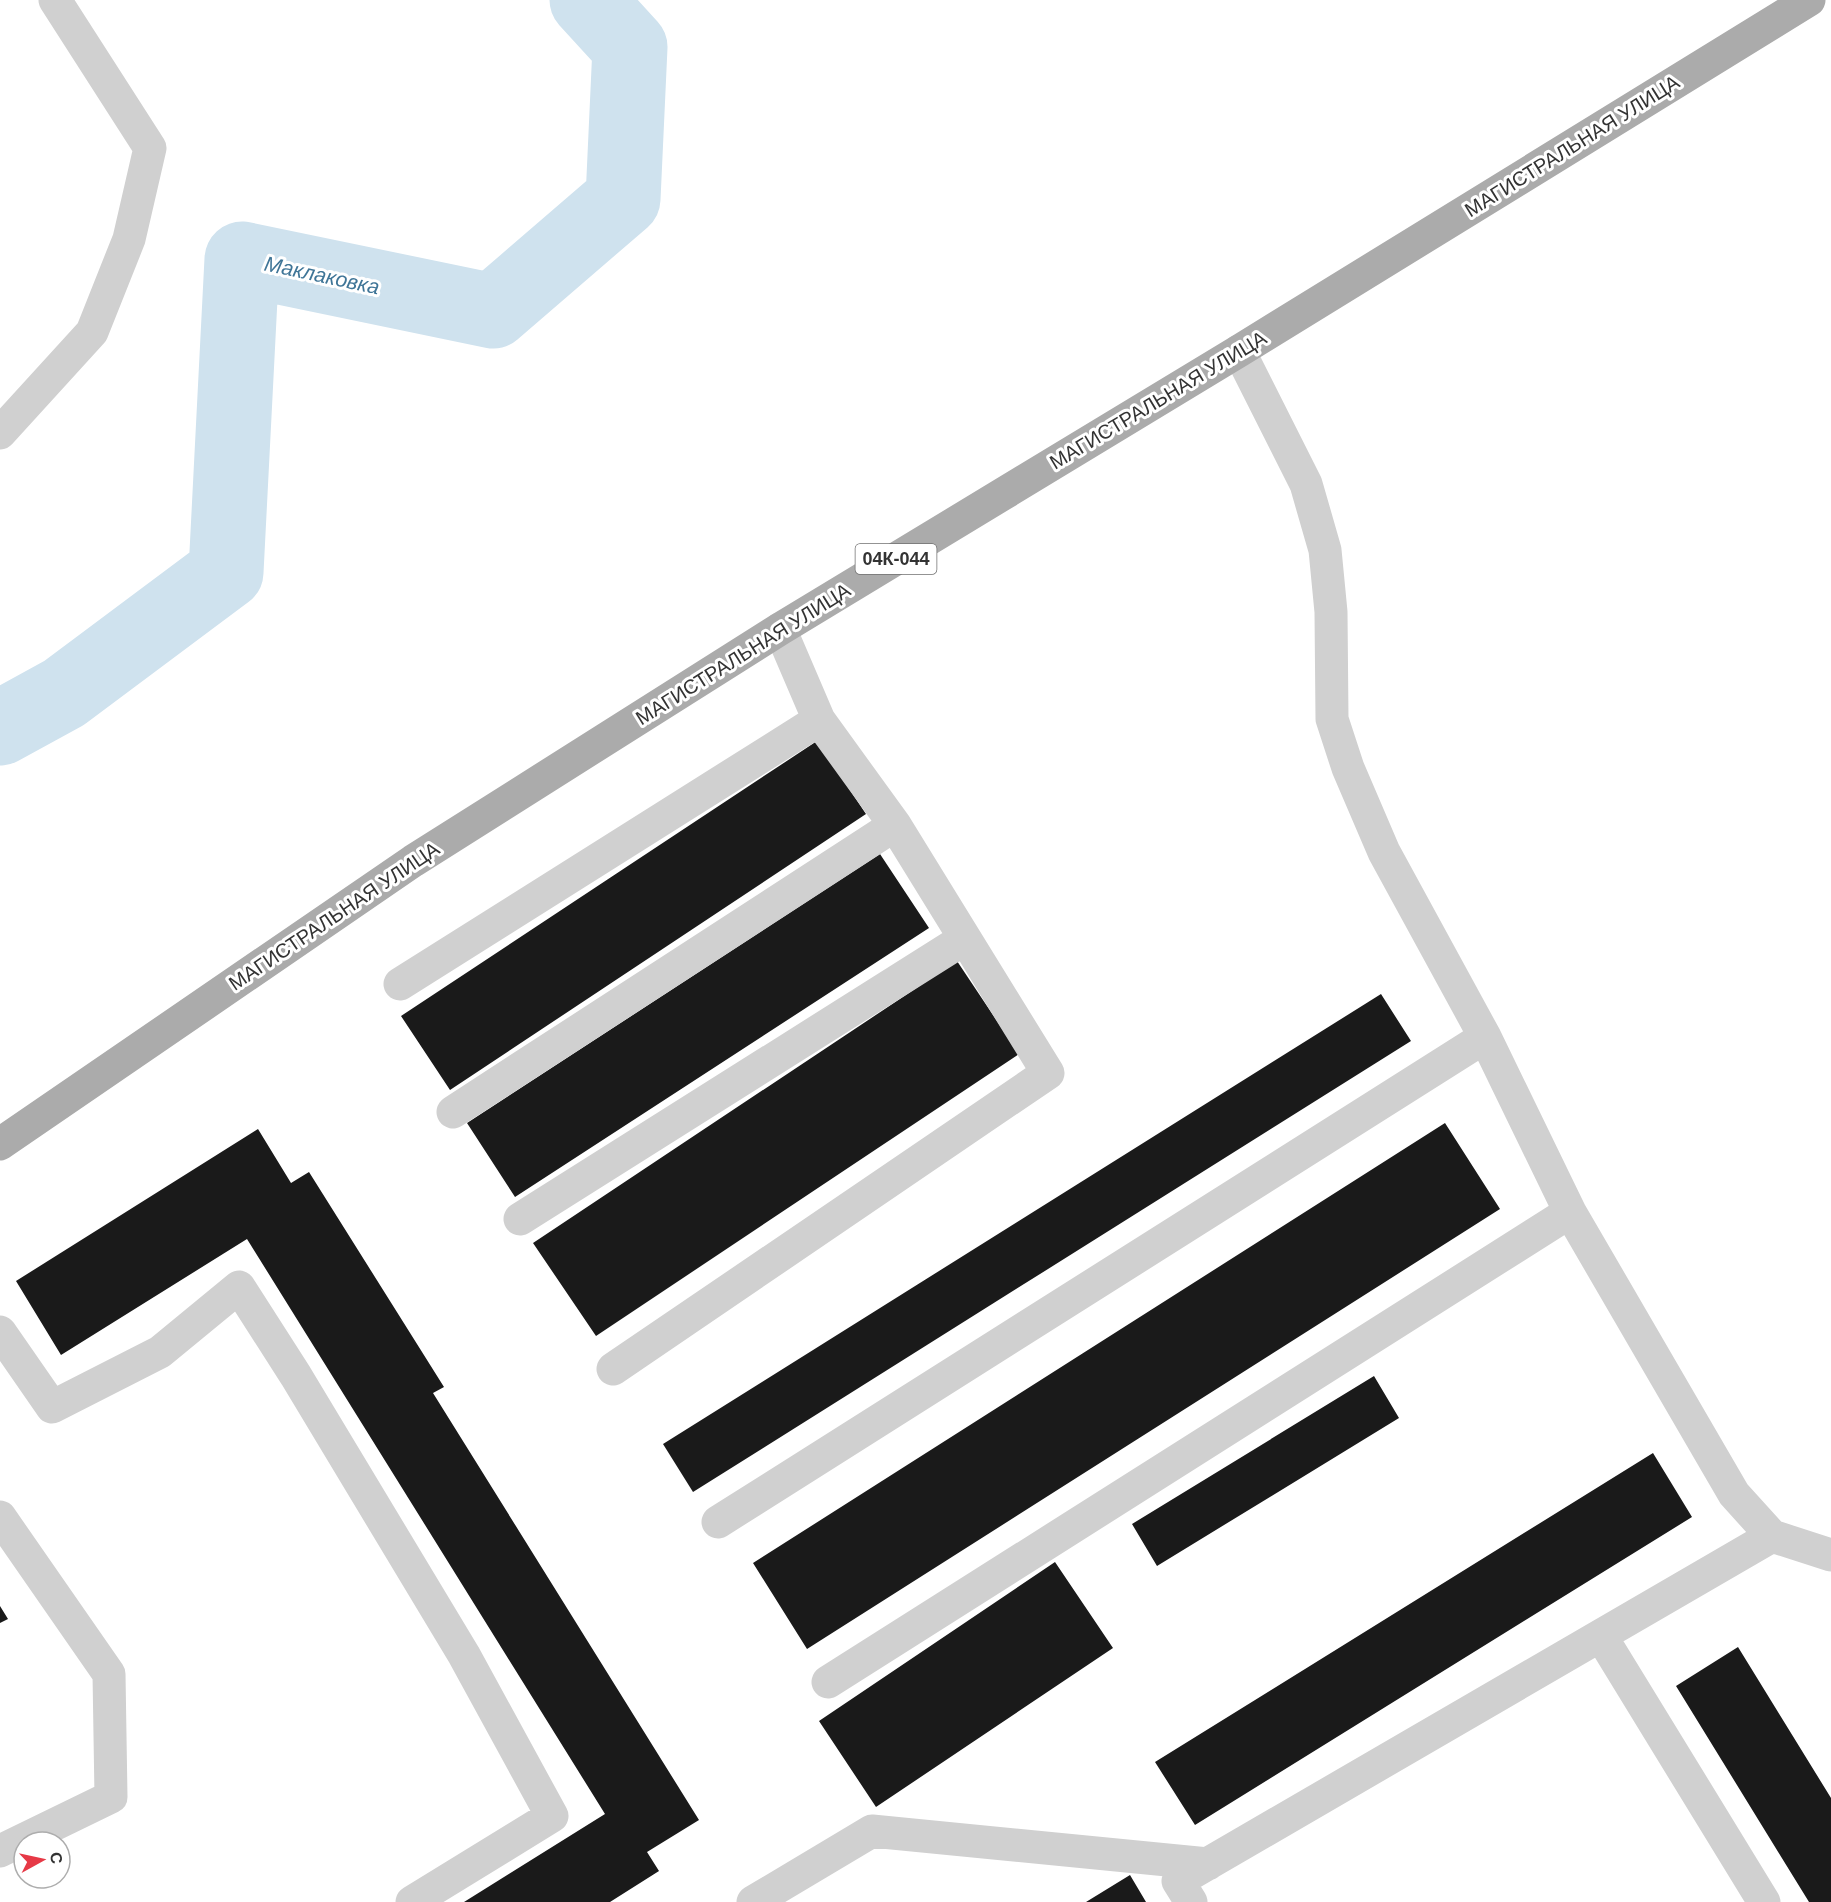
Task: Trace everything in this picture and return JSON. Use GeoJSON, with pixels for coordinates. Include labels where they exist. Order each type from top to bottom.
{"type":"FeatureCollection","features":[{"type":"Feature","properties":{"kind":"main road","name":"МАГИСТРАЛЬНАЯ УЛИЦА"},"geometry":{"type":"LineString","coordinates":[[1,1144],[413,861],[780,629],[1239,351],[1809,0]]}},
{"type":"Feature","properties":{"kind":"street"},"geometry":{"type":"LineString","coordinates":[[0,433],[92,332],[129,239],[150,148],[55,0]]}},
{"type":"Feature","properties":{"kind":"street"},"geometry":{"type":"LineString","coordinates":[[1239,351],[1306,484],[1326,550],[1331,612],[1332,719],[1348,768],[1384,852],[1485,1037],[1570,1212],[1734,1494],[1772,1536],[1831,1555]]}},
{"type":"Feature","properties":{"kind":"street"},"geometry":{"type":"LineString","coordinates":[[613,1369],[1048,1073],[895,825],[819,720],[780,629]]}},
{"type":"Feature","properties":{"kind":"street"},"geometry":{"type":"LineString","coordinates":[[400,984],[819,720]]}},
{"type":"Feature","properties":{"kind":"street"},"geometry":{"type":"LineString","coordinates":[[453,1112],[895,825]]}},
{"type":"Feature","properties":{"kind":"street"},"geometry":{"type":"LineString","coordinates":[[520,1219],[964,939]]}},
{"type":"Feature","properties":{"kind":"street"},"geometry":{"type":"LineString","coordinates":[[718,1522],[1485,1037]]}},
{"type":"Feature","properties":{"kind":"street"},"geometry":{"type":"LineString","coordinates":[[828,1682],[1570,1212]]}},
{"type":"Feature","properties":{"kind":"street"},"geometry":{"type":"LineString","coordinates":[[0,1332],[52,1407],[160,1352],[238,1287],[296,1376],[464,1655],[552,1816],[412,1902]]}},
{"type":"Feature","properties":{"kind":"street"},"geometry":{"type":"LineString","coordinates":[[0,1517],[109,1674],[111,1797],[0,1851]]}},
{"type":"Feature","properties":{"kind":"street"},"geometry":{"type":"LineString","coordinates":[[1191,1902],[1178,1881],[1772,1536]]}},
{"type":"Feature","properties":{"kind":"street"},"geometry":{"type":"LineString","coordinates":[[1601,1636],[1764,1902]]}},
{"type":"Feature","properties":{"kind":"street"},"geometry":{"type":"LineString","coordinates":[[753,1902],[872,1831],[1208,1864]]}},
{"type":"Feature","properties":{"kind":"building"},"geometry":{"type":"Polygon","coordinates":[[[817,741],[866,814],[450,1090],[401,1016],[817,741]]]}},
{"type":"Feature","properties":{"kind":"building"},"geometry":{"type":"Polygon","coordinates":[[[880,854],[929,928],[515,1197],[467,1123],[880,854]]]}},
{"type":"Feature","properties":{"kind":"building"},"geometry":{"type":"Polygon","coordinates":[[[957,961],[1019,1054],[596,1336],[533,1243],[957,961]]]}},
{"type":"Feature","properties":{"kind":"building"},"geometry":{"type":"Polygon","coordinates":[[[1381,994],[1411,1041],[693,1492],[663,1444],[1381,994]]]}},
{"type":"Feature","properties":{"kind":"building"},"geometry":{"type":"Polygon","coordinates":[[[1445,1123],[1500,1209],[807,1649],[753,1563],[1445,1123]]]}},
{"type":"Feature","properties":{"kind":"building"},"geometry":{"type":"Polygon","coordinates":[[[258,1129],[291,1183],[309,1172],[444,1387],[433,1393],[699,1820],[647,1852],[659,1871],[610,1902],[464,1902],[605,1814],[247,1239],[61,1355],[16,1281],[258,1129]]]}},
{"type":"Feature","properties":{"kind":"building"},"geometry":{"type":"Polygon","coordinates":[[[1374,1376],[1399,1418],[1157,1566],[1132,1524],[1374,1376]]]}},
{"type":"Feature","properties":{"kind":"building"},"geometry":{"type":"Polygon","coordinates":[[[1653,1453],[1692,1517],[1195,1825],[1155,1762],[1653,1453]]]}},
{"type":"Feature","properties":{"kind":"building"},"geometry":{"type":"Polygon","coordinates":[[[1055,1562],[1113,1648],[876,1807],[819,1721],[1055,1562]]]}},
{"type":"Feature","properties":{"kind":"building"},"geometry":{"type":"Polygon","coordinates":[[[0,1606],[8,1619],[0,1623],[0,1606]]]}},
{"type":"Feature","properties":{"kind":"building"},"geometry":{"type":"Polygon","coordinates":[[[1738,1647],[1831,1798],[1831,1902],[1809,1902],[1676,1686],[1738,1647]]]}},
{"type":"Feature","properties":{"kind":"building"},"geometry":{"type":"Polygon","coordinates":[[[1130,1875],[1146,1902],[1086,1902],[1130,1875]]]}},
{"type":"Feature","properties":{"kind":"waterway","name":"Маклаковка"},"geometry":{"type":"LineString","coordinates":[[0,728],[64,693],[226,572],[242,259],[493,311],[623,199],[630,47],[587,0]]}}]}
